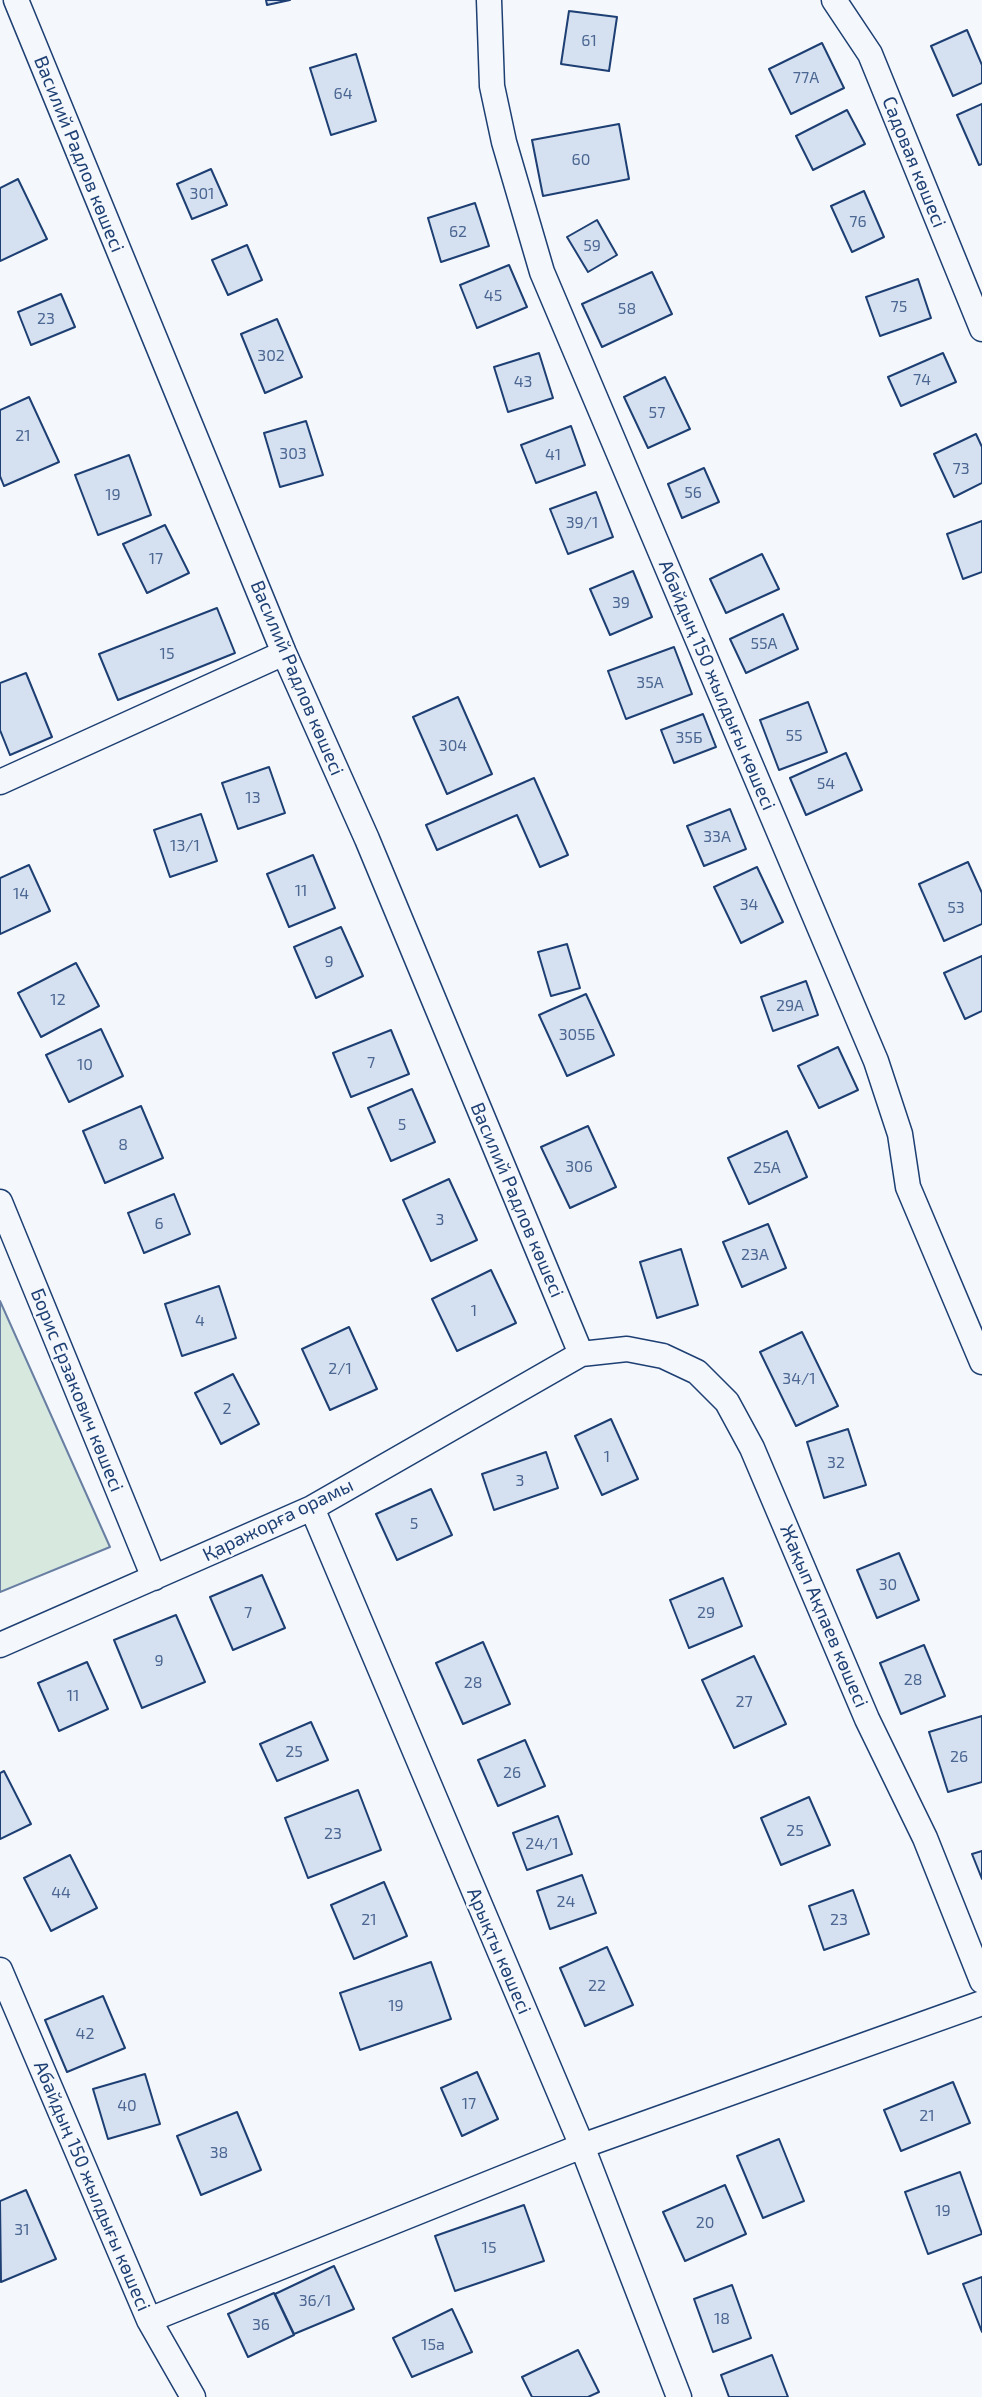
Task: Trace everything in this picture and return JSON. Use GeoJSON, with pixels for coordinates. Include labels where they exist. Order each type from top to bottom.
{"type":"FeatureCollection","features":[{"type":"Feature","properties":{"kind":"street","name":"Василий Радлов көшесі"},"geometry":{"type":"LineString","coordinates":[[16,0],[284,653],[367,839],[581,1354]]}},
{"type":"Feature","properties":{"kind":"street","name":"Абайдың 150 жылдығы көшесі"},"geometry":{"type":"LineString","coordinates":[[489,0],[492,86],[504,142],[542,272],[876,1060],[900,1134],[908,1187],[982,1362]]}},
{"type":"Feature","properties":{"kind":"street","name":"Садовая көшесі"},"geometry":{"type":"LineString","coordinates":[[834,0],[870,54],[982,330]]}},
{"type":"Feature","properties":{"kind":"street"},"geometry":{"type":"LineString","coordinates":[[0,782],[284,653]]}},
{"type":"Feature","properties":{"kind":"street","name":"Борис Ерзакович көшесі"},"geometry":{"type":"LineString","coordinates":[[0,1202],[154,1578]]}},
{"type":"Feature","properties":{"kind":"street","name":"Жақып Ақпаев көшесі"},"geometry":{"type":"LineString","coordinates":[[581,1354],[628,1349],[663,1356],[697,1372],[727,1402],[752,1448],[867,1719],[925,1838],[982,1982]]}},
{"type":"Feature","properties":{"kind":"street","name":"Қаражорға орамы"},"geometry":{"type":"LineString","coordinates":[[0,1645],[312,1508],[581,1354]]}},
{"type":"Feature","properties":{"kind":"street","name":"Арықты көшесі"},"geometry":{"type":"LineString","coordinates":[[312,1508],[582,2146],[679,2397]]}},
{"type":"Feature","properties":{"kind":"street","name":"Абайдың 150 жылдығы көшесі"},"geometry":{"type":"LineString","coordinates":[[0,1970],[149,2320],[193,2397]]}},
{"type":"Feature","properties":{"kind":"street"},"geometry":{"type":"LineString","coordinates":[[149,2320],[582,2146],[982,2003]]}},
{"type":"Feature","properties":{"kind":"shaded area"},"geometry":{"type":"Polygon","coordinates":[[[0,1301],[110,1547],[0,1592],[0,1301]]]}},
{"type":"Feature","properties":{"kind":"building"},"geometry":{"type":"Polygon","coordinates":[[[266,0],[290,0],[267,5],[266,0]]]}},
{"type":"Feature","properties":{"kind":"building"},"geometry":{"type":"Polygon","coordinates":[[[569,11],[617,17],[609,71],[561,64],[569,11]]]}},
{"type":"Feature","properties":{"kind":"building"},"geometry":{"type":"Polygon","coordinates":[[[967,30],[982,65],[982,83],[953,96],[931,46],[967,30]]]}},
{"type":"Feature","properties":{"kind":"building"},"geometry":{"type":"Polygon","coordinates":[[[822,43],[844,88],[791,114],[769,69],[822,43]]]}},
{"type":"Feature","properties":{"kind":"building"},"geometry":{"type":"Polygon","coordinates":[[[356,54],[376,121],[331,135],[310,68],[356,54]]]}},
{"type":"Feature","properties":{"kind":"building"},"geometry":{"type":"Polygon","coordinates":[[[982,104],[982,164],[979,165],[957,115],[982,104]]]}},
{"type":"Feature","properties":{"kind":"building"},"geometry":{"type":"Polygon","coordinates":[[[847,110],[865,144],[813,170],[796,136],[847,110]]]}},
{"type":"Feature","properties":{"kind":"building"},"geometry":{"type":"Polygon","coordinates":[[[619,124],[629,179],[543,196],[532,140],[619,124]]]}},
{"type":"Feature","properties":{"kind":"building"},"geometry":{"type":"Polygon","coordinates":[[[211,169],[227,205],[192,219],[177,184],[211,169]]]}},
{"type":"Feature","properties":{"kind":"building"},"geometry":{"type":"Polygon","coordinates":[[[18,179],[47,239],[0,261],[0,188],[18,179]]]}},
{"type":"Feature","properties":{"kind":"building"},"geometry":{"type":"Polygon","coordinates":[[[864,191],[884,237],[852,252],[831,206],[864,191]]]}},
{"type":"Feature","properties":{"kind":"building"},"geometry":{"type":"Polygon","coordinates":[[[475,203],[489,246],[441,262],[428,218],[475,203]]]}},
{"type":"Feature","properties":{"kind":"building"},"geometry":{"type":"Polygon","coordinates":[[[597,220],[617,255],[588,272],[567,237],[597,220]]]}},
{"type":"Feature","properties":{"kind":"building"},"geometry":{"type":"Polygon","coordinates":[[[247,245],[262,280],[228,295],[212,260],[247,245]]]}},
{"type":"Feature","properties":{"kind":"building"},"geometry":{"type":"Polygon","coordinates":[[[509,265],[527,307],[477,328],[460,285],[509,265]]]}},
{"type":"Feature","properties":{"kind":"building"},"geometry":{"type":"Polygon","coordinates":[[[652,272],[672,314],[602,347],[582,304],[652,272]]]}},
{"type":"Feature","properties":{"kind":"building"},"geometry":{"type":"Polygon","coordinates":[[[918,279],[931,318],[880,336],[866,297],[918,279]]]}},
{"type":"Feature","properties":{"kind":"building"},"geometry":{"type":"Polygon","coordinates":[[[61,294],[75,327],[31,345],[18,312],[61,294]]]}},
{"type":"Feature","properties":{"kind":"building"},"geometry":{"type":"Polygon","coordinates":[[[277,319],[302,377],[265,393],[241,334],[277,319]]]}},
{"type":"Feature","properties":{"kind":"building"},"geometry":{"type":"Polygon","coordinates":[[[539,353],[553,398],[508,412],[494,367],[539,353]]]}},
{"type":"Feature","properties":{"kind":"building"},"geometry":{"type":"Polygon","coordinates":[[[943,353],[956,382],[901,406],[888,377],[943,353]]]}},
{"type":"Feature","properties":{"kind":"building"},"geometry":{"type":"Polygon","coordinates":[[[665,377],[690,429],[648,448],[624,397],[665,377]]]}},
{"type":"Feature","properties":{"kind":"building"},"geometry":{"type":"Polygon","coordinates":[[[29,397],[59,462],[4,486],[0,476],[0,410],[29,397]]]}},
{"type":"Feature","properties":{"kind":"building"},"geometry":{"type":"Polygon","coordinates":[[[306,421],[323,475],[280,487],[264,433],[306,421]]]}},
{"type":"Feature","properties":{"kind":"building"},"geometry":{"type":"Polygon","coordinates":[[[571,426],[585,465],[536,483],[521,445],[571,426]]]}},
{"type":"Feature","properties":{"kind":"building"},"geometry":{"type":"Polygon","coordinates":[[[976,434],[982,447],[982,483],[954,497],[934,454],[976,434]]]}},
{"type":"Feature","properties":{"kind":"building"},"geometry":{"type":"Polygon","coordinates":[[[129,455],[151,515],[98,535],[75,475],[129,455]]]}},
{"type":"Feature","properties":{"kind":"building"},"geometry":{"type":"Polygon","coordinates":[[[704,468],[719,502],[682,518],[668,484],[704,468]]]}},
{"type":"Feature","properties":{"kind":"building"},"geometry":{"type":"Polygon","coordinates":[[[596,492],[613,537],[568,554],[550,509],[596,492]]]}},
{"type":"Feature","properties":{"kind":"building"},"geometry":{"type":"Polygon","coordinates":[[[982,521],[982,572],[963,579],[947,534],[982,521]]]}},
{"type":"Feature","properties":{"kind":"building"},"geometry":{"type":"Polygon","coordinates":[[[165,525],[189,573],[147,593],[123,544],[165,525]]]}},
{"type":"Feature","properties":{"kind":"building"},"geometry":{"type":"Polygon","coordinates":[[[762,554],[779,589],[726,613],[710,579],[762,554]]]}},
{"type":"Feature","properties":{"kind":"building"},"geometry":{"type":"Polygon","coordinates":[[[633,571],[652,617],[610,635],[590,589],[633,571]]]}},
{"type":"Feature","properties":{"kind":"building"},"geometry":{"type":"Polygon","coordinates":[[[217,608],[235,653],[118,700],[99,654],[217,608]]]}},
{"type":"Feature","properties":{"kind":"building"},"geometry":{"type":"Polygon","coordinates":[[[783,614],[798,649],[746,673],[730,639],[783,614]]]}},
{"type":"Feature","properties":{"kind":"building"},"geometry":{"type":"Polygon","coordinates":[[[674,647],[692,694],[626,719],[608,671],[674,647]]]}},
{"type":"Feature","properties":{"kind":"building"},"geometry":{"type":"Polygon","coordinates":[[[26,673],[52,737],[10,755],[0,730],[0,683],[26,673]]]}},
{"type":"Feature","properties":{"kind":"building"},"geometry":{"type":"Polygon","coordinates":[[[458,697],[492,774],[447,794],[413,717],[458,697]]]}},
{"type":"Feature","properties":{"kind":"building"},"geometry":{"type":"Polygon","coordinates":[[[808,702],[827,752],[779,770],[760,720],[808,702]]]}},
{"type":"Feature","properties":{"kind":"building"},"geometry":{"type":"Polygon","coordinates":[[[703,714],[716,747],[674,763],[661,730],[703,714]]]}},
{"type":"Feature","properties":{"kind":"building"},"geometry":{"type":"Polygon","coordinates":[[[846,753],[862,790],[806,815],[790,778],[846,753]]]}},
{"type":"Feature","properties":{"kind":"building"},"geometry":{"type":"Polygon","coordinates":[[[269,767],[285,813],[238,829],[222,783],[269,767]]]}},
{"type":"Feature","properties":{"kind":"building"},"geometry":{"type":"Polygon","coordinates":[[[534,778],[568,855],[540,867],[517,815],[437,850],[426,825],[534,778]]]}},
{"type":"Feature","properties":{"kind":"building"},"geometry":{"type":"Polygon","coordinates":[[[730,809],[746,849],[704,866],[687,826],[730,809]]]}},
{"type":"Feature","properties":{"kind":"building"},"geometry":{"type":"Polygon","coordinates":[[[201,814],[217,861],[170,877],[154,830],[201,814]]]}},
{"type":"Feature","properties":{"kind":"building"},"geometry":{"type":"Polygon","coordinates":[[[313,855],[335,908],[289,927],[267,874],[313,855]]]}},
{"type":"Feature","properties":{"kind":"building"},"geometry":{"type":"Polygon","coordinates":[[[968,862],[982,893],[982,924],[944,941],[919,884],[968,862]]]}},
{"type":"Feature","properties":{"kind":"building"},"geometry":{"type":"Polygon","coordinates":[[[29,865],[50,911],[0,934],[0,878],[29,865]]]}},
{"type":"Feature","properties":{"kind":"building"},"geometry":{"type":"Polygon","coordinates":[[[757,867],[783,922],[741,943],[714,887],[757,867]]]}},
{"type":"Feature","properties":{"kind":"building"},"geometry":{"type":"Polygon","coordinates":[[[341,927],[363,976],[316,998],[294,947],[341,927]]]}},
{"type":"Feature","properties":{"kind":"building"},"geometry":{"type":"Polygon","coordinates":[[[567,944],[580,988],[551,996],[538,952],[567,944]]]}},
{"type":"Feature","properties":{"kind":"building"},"geometry":{"type":"Polygon","coordinates":[[[982,956],[982,1011],[965,1019],[944,973],[982,956]]]}},
{"type":"Feature","properties":{"kind":"building"},"geometry":{"type":"Polygon","coordinates":[[[76,963],[99,1006],[41,1037],[18,993],[76,963]]]}},
{"type":"Feature","properties":{"kind":"building"},"geometry":{"type":"Polygon","coordinates":[[[806,981],[818,1015],[773,1031],[761,997],[806,981]]]}},
{"type":"Feature","properties":{"kind":"building"},"geometry":{"type":"Polygon","coordinates":[[[586,994],[614,1055],[567,1076],[539,1015],[586,994]]]}},
{"type":"Feature","properties":{"kind":"building"},"geometry":{"type":"Polygon","coordinates":[[[101,1029],[123,1076],[69,1102],[46,1055],[101,1029]]]}},
{"type":"Feature","properties":{"kind":"building"},"geometry":{"type":"Polygon","coordinates":[[[391,1030],[409,1074],[351,1097],[333,1053],[391,1030]]]}},
{"type":"Feature","properties":{"kind":"building"},"geometry":{"type":"Polygon","coordinates":[[[838,1047],[858,1090],[819,1108],[798,1066],[838,1047]]]}},
{"type":"Feature","properties":{"kind":"building"},"geometry":{"type":"Polygon","coordinates":[[[412,1089],[435,1142],[391,1161],[368,1108],[412,1089]]]}},
{"type":"Feature","properties":{"kind":"building"},"geometry":{"type":"Polygon","coordinates":[[[141,1106],[163,1158],[105,1183],[83,1131],[141,1106]]]}},
{"type":"Feature","properties":{"kind":"building"},"geometry":{"type":"Polygon","coordinates":[[[588,1126],[616,1187],[570,1208],[541,1147],[588,1126]]]}},
{"type":"Feature","properties":{"kind":"building"},"geometry":{"type":"Polygon","coordinates":[[[787,1131],[807,1177],[749,1204],[728,1158],[787,1131]]]}},
{"type":"Feature","properties":{"kind":"building"},"geometry":{"type":"Polygon","coordinates":[[[449,1179],[477,1240],[431,1261],[403,1200],[449,1179]]]}},
{"type":"Feature","properties":{"kind":"building"},"geometry":{"type":"Polygon","coordinates":[[[174,1194],[190,1234],[144,1253],[128,1213],[174,1194]]]}},
{"type":"Feature","properties":{"kind":"building"},"geometry":{"type":"Polygon","coordinates":[[[768,1224],[786,1268],[742,1287],[723,1242],[768,1224]]]}},
{"type":"Feature","properties":{"kind":"building"},"geometry":{"type":"Polygon","coordinates":[[[681,1249],[698,1305],[657,1318],[640,1262],[681,1249]]]}},
{"type":"Feature","properties":{"kind":"building"},"geometry":{"type":"Polygon","coordinates":[[[491,1270],[516,1323],[457,1351],[432,1299],[491,1270]]]}},
{"type":"Feature","properties":{"kind":"building"},"geometry":{"type":"Polygon","coordinates":[[[219,1286],[236,1338],[182,1356],[165,1304],[219,1286]]]}},
{"type":"Feature","properties":{"kind":"building"},"geometry":{"type":"Polygon","coordinates":[[[349,1327],[377,1389],[330,1410],[302,1349],[349,1327]]]}},
{"type":"Feature","properties":{"kind":"building"},"geometry":{"type":"Polygon","coordinates":[[[802,1332],[838,1406],[796,1426],[760,1352],[802,1332]]]}},
{"type":"Feature","properties":{"kind":"building"},"geometry":{"type":"Polygon","coordinates":[[[233,1374],[259,1424],[221,1444],[195,1393],[233,1374]]]}},
{"type":"Feature","properties":{"kind":"building"},"geometry":{"type":"Polygon","coordinates":[[[611,1419],[638,1479],[602,1495],[575,1436],[611,1419]]]}},
{"type":"Feature","properties":{"kind":"building"},"geometry":{"type":"Polygon","coordinates":[[[848,1429],[866,1485],[824,1498],[807,1442],[848,1429]]]}},
{"type":"Feature","properties":{"kind":"building"},"geometry":{"type":"Polygon","coordinates":[[[546,1452],[558,1488],[494,1510],[482,1474],[546,1452]]]}},
{"type":"Feature","properties":{"kind":"building"},"geometry":{"type":"Polygon","coordinates":[[[431,1489],[452,1535],[397,1560],[376,1514],[431,1489]]]}},
{"type":"Feature","properties":{"kind":"building"},"geometry":{"type":"Polygon","coordinates":[[[899,1553],[919,1600],[877,1618],[857,1570],[899,1553]]]}},
{"type":"Feature","properties":{"kind":"building"},"geometry":{"type":"Polygon","coordinates":[[[262,1575],[285,1628],[233,1650],[210,1597],[262,1575]]]}},
{"type":"Feature","properties":{"kind":"building"},"geometry":{"type":"Polygon","coordinates":[[[723,1578],[742,1626],[689,1648],[670,1600],[723,1578]]]}},
{"type":"Feature","properties":{"kind":"building"},"geometry":{"type":"Polygon","coordinates":[[[176,1615],[205,1682],[142,1708],[114,1640],[176,1615]]]}},
{"type":"Feature","properties":{"kind":"building"},"geometry":{"type":"Polygon","coordinates":[[[483,1642],[510,1704],[463,1724],[436,1663],[483,1642]]]}},
{"type":"Feature","properties":{"kind":"building"},"geometry":{"type":"Polygon","coordinates":[[[924,1645],[945,1696],[901,1714],[880,1663],[924,1645]]]}},
{"type":"Feature","properties":{"kind":"building"},"geometry":{"type":"Polygon","coordinates":[[[754,1656],[786,1724],[734,1748],[702,1680],[754,1656]]]}},
{"type":"Feature","properties":{"kind":"building"},"geometry":{"type":"Polygon","coordinates":[[[87,1662],[108,1709],[59,1731],[38,1683],[87,1662]]]}},
{"type":"Feature","properties":{"kind":"building"},"geometry":{"type":"Polygon","coordinates":[[[982,1716],[982,1782],[948,1792],[929,1732],[982,1716]]]}},
{"type":"Feature","properties":{"kind":"building"},"geometry":{"type":"Polygon","coordinates":[[[311,1722],[328,1760],[277,1781],[260,1744],[311,1722]]]}},
{"type":"Feature","properties":{"kind":"building"},"geometry":{"type":"Polygon","coordinates":[[[525,1740],[545,1786],[498,1806],[478,1760],[525,1740]]]}},
{"type":"Feature","properties":{"kind":"building"},"geometry":{"type":"Polygon","coordinates":[[[4,1771],[31,1824],[0,1839],[0,1773],[4,1771]]]}},
{"type":"Feature","properties":{"kind":"building"},"geometry":{"type":"Polygon","coordinates":[[[358,1790],[381,1850],[308,1878],[285,1818],[358,1790]]]}},
{"type":"Feature","properties":{"kind":"building"},"geometry":{"type":"Polygon","coordinates":[[[809,1797],[830,1845],[781,1865],[761,1818],[809,1797]]]}},
{"type":"Feature","properties":{"kind":"building"},"geometry":{"type":"Polygon","coordinates":[[[558,1816],[572,1854],[527,1870],[513,1833],[558,1816]]]}},
{"type":"Feature","properties":{"kind":"building"},"geometry":{"type":"Polygon","coordinates":[[[982,1851],[982,1879],[972,1854],[982,1851]]]}},
{"type":"Feature","properties":{"kind":"building"},"geometry":{"type":"Polygon","coordinates":[[[70,1855],[97,1908],[51,1931],[24,1878],[70,1855]]]}},
{"type":"Feature","properties":{"kind":"building"},"geometry":{"type":"Polygon","coordinates":[[[582,1875],[596,1913],[550,1929],[537,1891],[582,1875]]]}},
{"type":"Feature","properties":{"kind":"building"},"geometry":{"type":"Polygon","coordinates":[[[384,1882],[407,1936],[354,1959],[331,1905],[384,1882]]]}},
{"type":"Feature","properties":{"kind":"building"},"geometry":{"type":"Polygon","coordinates":[[[853,1890],[869,1934],[824,1950],[809,1906],[853,1890]]]}},
{"type":"Feature","properties":{"kind":"building"},"geometry":{"type":"Polygon","coordinates":[[[607,1947],[633,2005],[585,2026],[560,1968],[607,1947]]]}},
{"type":"Feature","properties":{"kind":"building"},"geometry":{"type":"Polygon","coordinates":[[[431,1962],[451,2019],[360,2050],[340,1993],[431,1962]]]}},
{"type":"Feature","properties":{"kind":"building"},"geometry":{"type":"Polygon","coordinates":[[[103,1996],[125,2048],[67,2072],[45,2020],[103,1996]]]}},
{"type":"Feature","properties":{"kind":"building"},"geometry":{"type":"Polygon","coordinates":[[[477,2072],[498,2119],[462,2136],[441,2088],[477,2072]]]}},
{"type":"Feature","properties":{"kind":"building"},"geometry":{"type":"Polygon","coordinates":[[[145,2074],[160,2124],[108,2139],[93,2089],[145,2074]]]}},
{"type":"Feature","properties":{"kind":"building"},"geometry":{"type":"Polygon","coordinates":[[[953,2082],[970,2123],[901,2151],[884,2110],[953,2082]]]}},
{"type":"Feature","properties":{"kind":"building"},"geometry":{"type":"Polygon","coordinates":[[[237,2112],[261,2170],[201,2195],[177,2136],[237,2112]]]}},
{"type":"Feature","properties":{"kind":"building"},"geometry":{"type":"Polygon","coordinates":[[[779,2139],[804,2201],[763,2218],[737,2156],[779,2139]]]}},
{"type":"Feature","properties":{"kind":"building"},"geometry":{"type":"Polygon","coordinates":[[[960,2172],[982,2234],[928,2254],[905,2192],[960,2172]]]}},
{"type":"Feature","properties":{"kind":"building"},"geometry":{"type":"Polygon","coordinates":[[[725,2185],[746,2234],[685,2261],[663,2212],[725,2185]]]}},
{"type":"Feature","properties":{"kind":"building"},"geometry":{"type":"Polygon","coordinates":[[[26,2190],[56,2259],[1,2282],[0,2201],[26,2190]]]}},
{"type":"Feature","properties":{"kind":"building"},"geometry":{"type":"Polygon","coordinates":[[[524,2205],[544,2261],[455,2291],[435,2236],[524,2205]]]}},
{"type":"Feature","properties":{"kind":"building"},"geometry":{"type":"Polygon","coordinates":[[[334,2266],[354,2309],[294,2334],[275,2294],[334,2266]]]}},
{"type":"Feature","properties":{"kind":"building"},"geometry":{"type":"Polygon","coordinates":[[[982,2277],[982,2332],[963,2284],[982,2277]]]}},
{"type":"Feature","properties":{"kind":"building"},"geometry":{"type":"Polygon","coordinates":[[[732,2285],[751,2338],[713,2352],[694,2299],[732,2285]]]}},
{"type":"Feature","properties":{"kind":"building"},"geometry":{"type":"Polygon","coordinates":[[[274,2293],[294,2335],[248,2357],[228,2314],[274,2293]]]}},
{"type":"Feature","properties":{"kind":"building"},"geometry":{"type":"Polygon","coordinates":[[[452,2309],[472,2352],[412,2377],[393,2338],[452,2309]]]}},
{"type":"Feature","properties":{"kind":"building"},"geometry":{"type":"Polygon","coordinates":[[[578,2350],[599,2392],[588,2397],[532,2397],[522,2377],[578,2350]]]}},
{"type":"Feature","properties":{"kind":"building"},"geometry":{"type":"Polygon","coordinates":[[[772,2355],[788,2397],[729,2397],[721,2375],[772,2355]]]}}]}
